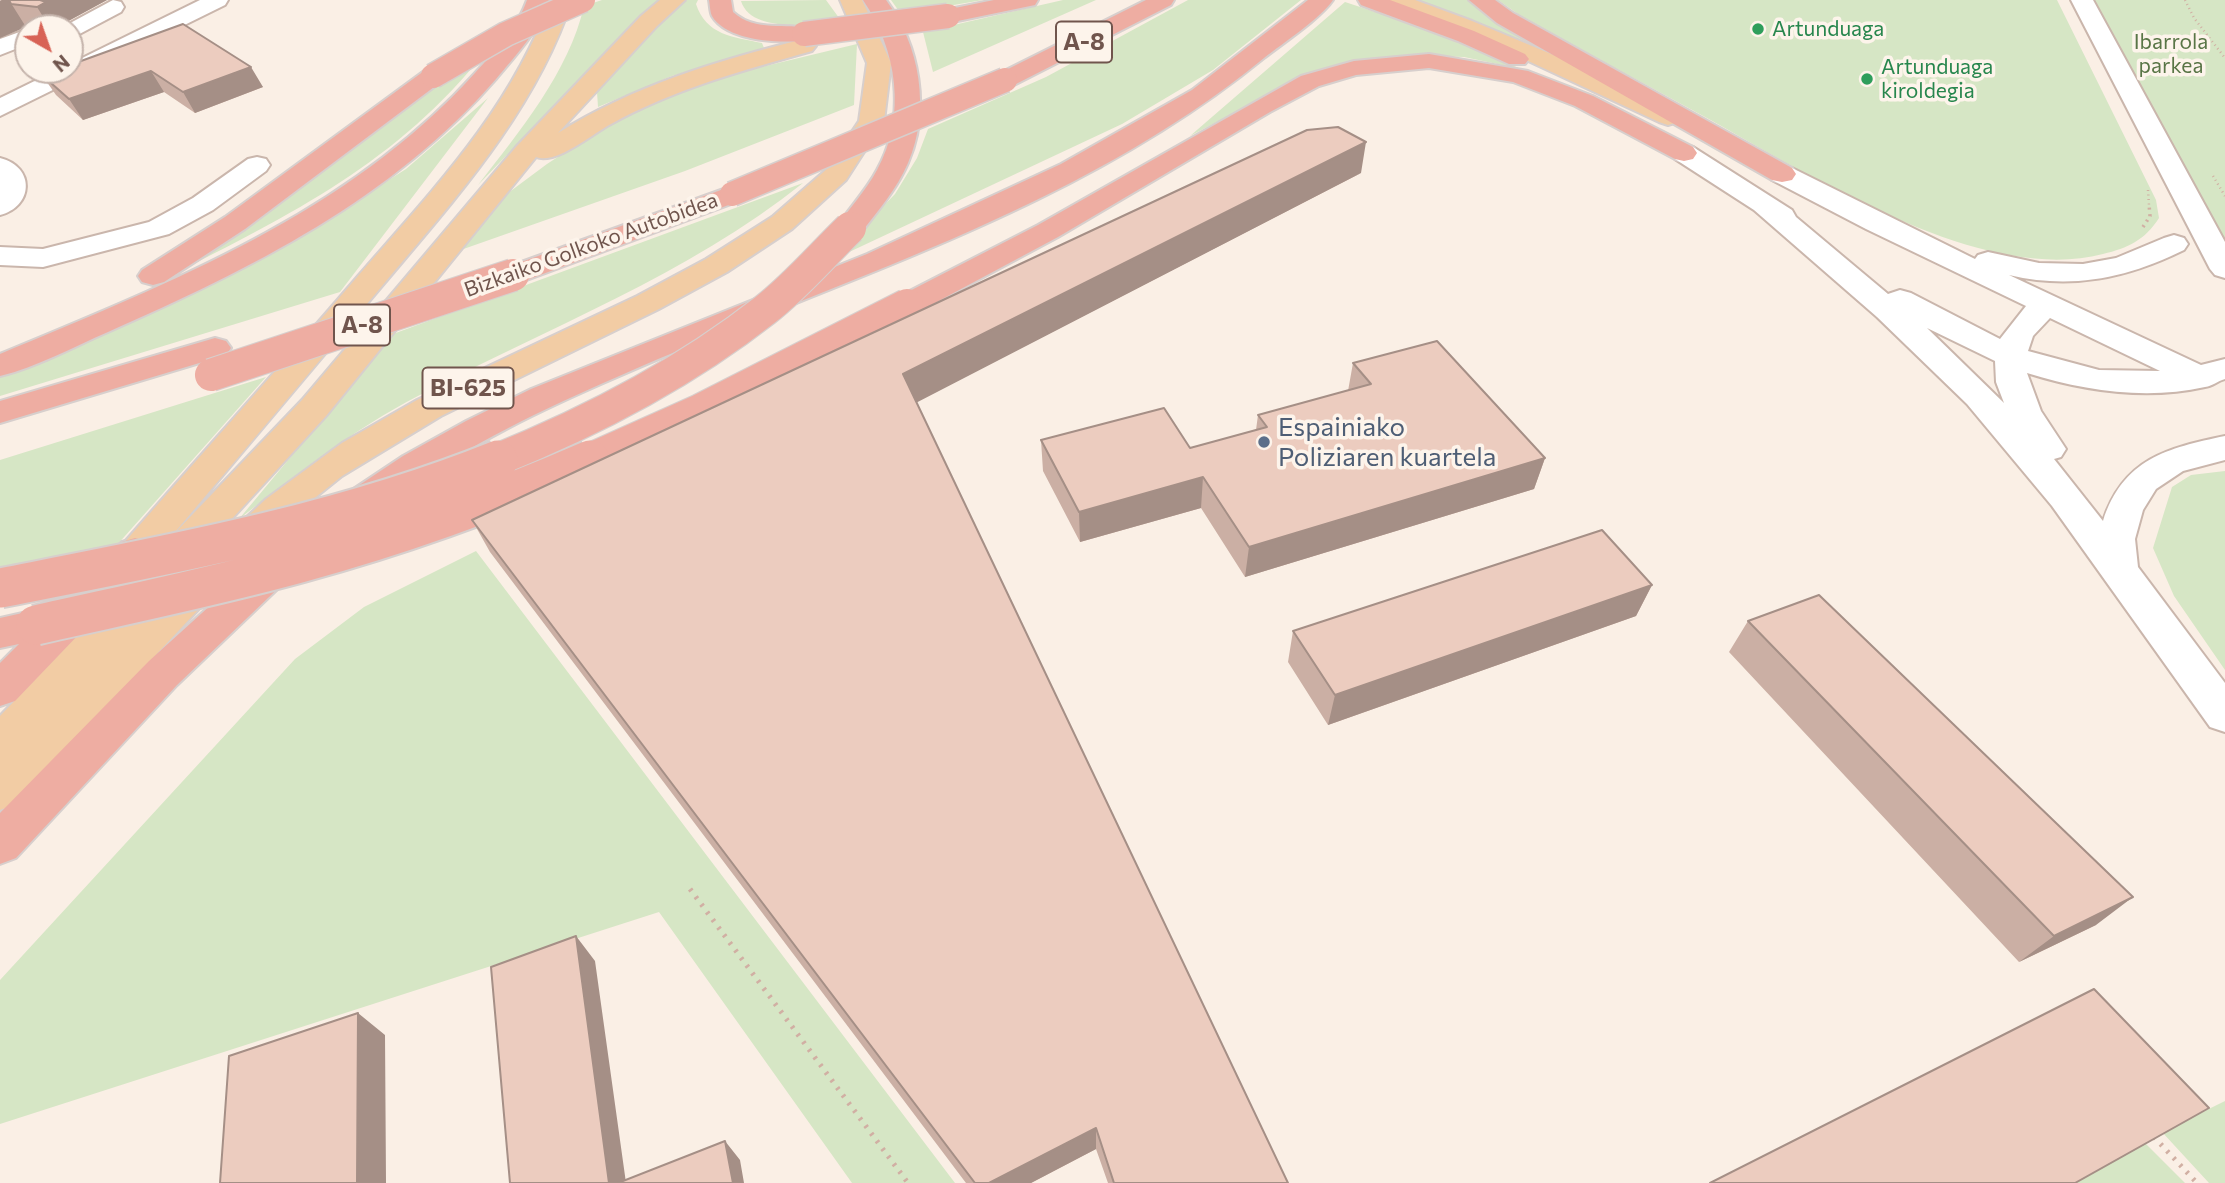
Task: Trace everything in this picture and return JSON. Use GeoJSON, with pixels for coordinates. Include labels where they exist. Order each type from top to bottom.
{"type":"FeatureCollection","features":[{"type":"Feature","properties":{"kind":"highway"},"geometry":{"type":"LineString","coordinates":[[0,366],[207,274],[287,232],[391,166],[460,107],[505,52],[538,0]]}},
{"type":"Feature","properties":{"kind":"highway"},"geometry":{"type":"LineString","coordinates":[[0,352],[122,295],[244,216],[433,76],[483,46],[583,0]]}},
{"type":"Feature","properties":{"kind":"highway"},"geometry":{"type":"LineString","coordinates":[[720,0],[722,14],[738,26],[804,40],[1027,0]]}},
{"type":"Feature","properties":{"kind":"highway"},"geometry":{"type":"LineString","coordinates":[[0,588],[193,551],[273,532],[402,495],[533,445],[639,394],[742,327],[801,280],[850,228],[882,185],[897,157],[906,110],[905,64],[898,37],[874,0]]}},
{"type":"Feature","properties":{"kind":"highway","name":"Bizkaiko Golkoko Autobidea"},"geometry":{"type":"LineString","coordinates":[[721,187],[1120,0]]}},
{"type":"Feature","properties":{"kind":"highway","name":"Bizkaiko Golkoko Autobidea"},"geometry":{"type":"LineString","coordinates":[[0,439],[213,361],[505,265],[1005,80],[1163,0]]}},
{"type":"Feature","properties":{"kind":"highway"},"geometry":{"type":"LineString","coordinates":[[906,305],[1085,195],[1168,138],[1238,83],[1322,0]]}},
{"type":"Feature","properties":{"kind":"highway"},"geometry":{"type":"LineString","coordinates":[[0,844],[153,682],[246,593],[312,537],[386,482],[476,430],[564,388],[887,256],[1088,161],[1204,92],[1322,0]]}},
{"type":"Feature","properties":{"kind":"highway"},"geometry":{"type":"LineString","coordinates":[[1370,0],[1466,36],[1539,69],[1646,126],[1684,153]]}},
{"type":"Feature","properties":{"kind":"highway"},"geometry":{"type":"LineString","coordinates":[[1480,0],[1505,18],[1783,174]]}},
{"type":"Feature","properties":{"kind":"highway"},"geometry":{"type":"LineString","coordinates":[[12,629],[200,588],[340,552],[499,496],[680,418],[800,362],[1048,231],[1261,107],[1310,81],[1354,68],[1429,61],[1519,76],[1584,101],[1684,153]]}},
{"type":"Feature","properties":{"kind":"highway","name":"Bizkaiko Golkoko Autobidea"},"geometry":{"type":"LineString","coordinates":[[0,412],[213,361]]}},
{"type":"Feature","properties":{"kind":"highway"},"geometry":{"type":"LineString","coordinates":[[0,689],[146,541]]}},
{"type":"Feature","properties":{"kind":"main road"},"geometry":{"type":"LineString","coordinates":[[0,716],[146,541],[285,382],[465,165],[503,113],[542,52],[554,27],[561,0]]}},
{"type":"Feature","properties":{"kind":"main road"},"geometry":{"type":"LineString","coordinates":[[0,744],[314,408],[458,235],[495,186],[649,21],[674,0]]}},
{"type":"Feature","properties":{"kind":"main road","name":"BI-625"},"geometry":{"type":"LineString","coordinates":[[0,791],[111,671],[239,545],[269,516],[330,467],[430,407],[640,306],[712,267],[804,207],[841,171],[870,127],[880,87],[874,44],[865,19],[851,0]]}},
{"type":"Feature","properties":{"kind":"main road"},"geometry":{"type":"LineString","coordinates":[[1393,0],[1487,33],[1575,71],[1783,174]]}},
{"type":"Feature","properties":{"kind":"main road"},"geometry":{"type":"LineString","coordinates":[[495,186],[572,134],[653,93],[804,40]]}},
{"type":"Feature","properties":{"kind":"street"},"geometry":{"type":"LineString","coordinates":[[2082,0],[2225,269]]}},
{"type":"Feature","properties":{"kind":"street"},"geometry":{"type":"LineString","coordinates":[[84,48],[166,1]]}},
{"type":"Feature","properties":{"kind":"street"},"geometry":{"type":"LineString","coordinates":[[1,104],[207,2]]}},
{"type":"Feature","properties":{"kind":"street"},"geometry":{"type":"LineString","coordinates":[[84,24],[113,6]]}},
{"type":"Feature","properties":{"kind":"street"},"geometry":{"type":"LineString","coordinates":[[84,53],[141,16]]}},
{"type":"Feature","properties":{"kind":"street"},"geometry":{"type":"LineString","coordinates":[[1,104],[26,84]]}},
{"type":"Feature","properties":{"kind":"street"},"geometry":{"type":"LineString","coordinates":[[1,104],[34,84]]}},
{"type":"Feature","properties":{"kind":"street"},"geometry":{"type":"LineString","coordinates":[[1684,153],[1761,202],[1889,292],[1944,326],[2010,357],[2101,380],[2148,385],[2217,379]]}},
{"type":"Feature","properties":{"kind":"street"},"geometry":{"type":"LineString","coordinates":[[0,257],[44,258],[159,228],[203,204],[257,164]]}},
{"type":"Feature","properties":{"kind":"street"},"geometry":{"type":"LineString","coordinates":[[0,166],[13,178],[13,190],[0,207]]}},
{"type":"Feature","properties":{"kind":"street"},"geometry":{"type":"LineString","coordinates":[[1783,174],[1876,223],[2045,305],[2217,379]]}},
{"type":"Feature","properties":{"kind":"street"},"geometry":{"type":"LineString","coordinates":[[1761,202],[1916,336],[2006,427],[2119,559]]}},
{"type":"Feature","properties":{"kind":"street"},"geometry":{"type":"LineString","coordinates":[[2189,202],[2175,244],[2159,270],[2139,281],[2045,305],[2017,337],[2010,357],[2013,387],[2031,423],[2225,715]]}},
{"type":"Feature","properties":{"kind":"street"},"geometry":{"type":"LineString","coordinates":[[1876,223],[1964,256],[2049,273],[2080,274],[2112,270],[2138,263],[2175,244]]}},
{"type":"Feature","properties":{"kind":"street"},"geometry":{"type":"LineString","coordinates":[[2119,559],[2117,532],[2132,498],[2155,468],[2187,455],[2225,448]]}},
{"type":"Feature","properties":{"kind":"path"},"geometry":{"type":"LineString","coordinates":[[2185,0],[2194,18],[2225,58]]}},
{"type":"Feature","properties":{"kind":"path"},"geometry":{"type":"LineString","coordinates":[[2141,231],[2150,216],[2147,190],[2189,202]]}},
{"type":"Feature","properties":{"kind":"path"},"geometry":{"type":"LineString","coordinates":[[690,889],[908,1183]]}},
{"type":"Feature","properties":{"kind":"path"},"geometry":{"type":"LineString","coordinates":[[2154,1137],[2197,1183]]}},
{"type":"Feature","properties":{"kind":"green space"},"geometry":{"type":"Polygon","coordinates":[[[602,0],[660,0],[637,20],[478,185],[526,122],[555,78],[577,30],[584,6],[602,0]]]}},
{"type":"Feature","properties":{"kind":"green space"},"geometry":{"type":"Polygon","coordinates":[[[687,0],[698,0],[696,4],[706,22],[722,33],[762,43],[764,48],[672,76],[598,107],[597,92],[661,22],[687,0]]]}},
{"type":"Feature","properties":{"kind":"green space"},"geometry":{"type":"Polygon","coordinates":[[[826,0],[842,22],[800,25],[770,23],[747,11],[741,1],[826,0]]]}},
{"type":"Feature","properties":{"kind":"green space"},"geometry":{"type":"Polygon","coordinates":[[[891,0],[983,0],[901,14],[891,0]]]}},
{"type":"Feature","properties":{"kind":"green space"},"geometry":{"type":"Polygon","coordinates":[[[1063,0],[1096,0],[933,72],[923,32],[1063,0]]]}},
{"type":"Feature","properties":{"kind":"green space"},"geometry":{"type":"Polygon","coordinates":[[[1188,0],[1301,0],[1213,70],[1122,124],[830,261],[895,194],[917,158],[928,129],[1046,77],[1188,0]]]}},
{"type":"Feature","properties":{"kind":"green space"},"geometry":{"type":"Polygon","coordinates":[[[1415,0],[1472,0],[1555,55],[1471,19],[1415,0]]]}},
{"type":"Feature","properties":{"kind":"green space","name":"Artunduaga kiroldegia"},"geometry":{"type":"Polygon","coordinates":[[[1498,0],[2057,0],[2156,200],[2159,218],[2142,237],[2120,249],[2055,260],[2004,254],[1951,240],[1844,194],[1541,27],[1498,0]]]}},
{"type":"Feature","properties":{"kind":"green space","name":"Ibarrola parkea"},"geometry":{"type":"Polygon","coordinates":[[[2082,0],[2225,0],[2225,255],[2082,0]]]}},
{"type":"Feature","properties":{"kind":"green space"},"geometry":{"type":"Polygon","coordinates":[[[1345,2],[1433,31],[1521,69],[1464,57],[1427,56],[1301,78],[1190,136],[1345,2]]]}},
{"type":"Feature","properties":{"kind":"green space"},"geometry":{"type":"Polygon","coordinates":[[[857,44],[854,105],[685,171],[455,252],[504,196],[599,130],[654,101],[728,75],[857,44]]]}},
{"type":"Feature","properties":{"kind":"green space"},"geometry":{"type":"Polygon","coordinates":[[[485,52],[451,91],[416,125],[379,155],[300,207],[170,276],[408,101],[485,52]]]}},
{"type":"Feature","properties":{"kind":"green space"},"geometry":{"type":"Polygon","coordinates":[[[488,98],[340,292],[0,396],[0,373],[310,230],[406,169],[488,98]]]}},
{"type":"Feature","properties":{"kind":"green space"},"geometry":{"type":"Polygon","coordinates":[[[803,183],[759,216],[665,273],[394,409],[326,453],[239,519],[393,334],[803,183]]]}},
{"type":"Feature","properties":{"kind":"green space"},"geometry":{"type":"Polygon","coordinates":[[[266,377],[109,554],[0,576],[0,460],[266,377]]]}},
{"type":"Feature","properties":{"kind":"green space"},"geometry":{"type":"Polygon","coordinates":[[[2225,471],[2225,670],[2174,596],[2153,548],[2172,487],[2191,475],[2225,471]]]}},
{"type":"Feature","properties":{"kind":"green space"},"geometry":{"type":"Polygon","coordinates":[[[476,551],[955,1183],[852,1183],[659,912],[0,1124],[0,980],[295,659],[364,607],[476,551]]]}},
{"type":"Feature","properties":{"kind":"green space"},"geometry":{"type":"Polygon","coordinates":[[[2225,1101],[2225,1183],[2209,1183],[2162,1132],[2225,1101]]]}},
{"type":"Feature","properties":{"kind":"green space"},"geometry":{"type":"Polygon","coordinates":[[[2144,1142],[2185,1183],[2070,1183],[2144,1142]]]}},
{"type":"Feature","properties":{"kind":"building"},"geometry":{"type":"Polygon","coordinates":[[[9,0],[46,2],[37,7],[11,4],[9,0]]]}},
{"type":"Feature","properties":{"kind":"building"},"geometry":{"type":"Polygon","coordinates":[[[183,24],[251,67],[183,92],[151,71],[69,99],[52,84],[84,84],[84,60],[183,24]]]}},
{"type":"Feature","properties":{"kind":"building"},"geometry":{"type":"Polygon","coordinates":[[[1338,127],[1366,142],[903,374],[1288,1183],[1114,1183],[1096,1128],[989,1183],[975,1183],[472,520],[1307,130],[1338,127]]]}},
{"type":"Feature","properties":{"kind":"building"},"geometry":{"type":"Polygon","coordinates":[[[1437,341],[1545,458],[1249,547],[1203,477],[1079,512],[1041,440],[1164,408],[1190,448],[1267,427],[1258,415],[1371,384],[1353,363],[1437,341]]]}},
{"type":"Feature","properties":{"kind":"building"},"geometry":{"type":"Polygon","coordinates":[[[1602,530],[1652,585],[1335,695],[1293,631],[1602,530]]]}},
{"type":"Feature","properties":{"kind":"building"},"geometry":{"type":"Polygon","coordinates":[[[1819,595],[2133,897],[2054,936],[1748,621],[1819,595]]]}},
{"type":"Feature","properties":{"kind":"building"},"geometry":{"type":"Polygon","coordinates":[[[576,936],[609,1183],[510,1183],[491,967],[576,936]]]}},
{"type":"Feature","properties":{"kind":"building"},"geometry":{"type":"Polygon","coordinates":[[[2094,989],[2209,1108],[2075,1183],[1710,1183],[2094,989]]]}},
{"type":"Feature","properties":{"kind":"building"},"geometry":{"type":"Polygon","coordinates":[[[358,1013],[357,1183],[220,1183],[229,1056],[358,1013]]]}},
{"type":"Feature","properties":{"kind":"building"},"geometry":{"type":"Polygon","coordinates":[[[725,1141],[733,1183],[618,1183],[725,1141]]]}},
{"type":"Feature","properties":{"kind":"place","name":"Artunduaga"},"geometry":{"type":"Point","coordinates":[1758,29]}},
{"type":"Feature","properties":{"kind":"place","name":"Artunduaga kiroldegia"},"geometry":{"type":"Point","coordinates":[1867,79]}},
{"type":"Feature","properties":{"kind":"place","name":"Espainiako Poliziaren kuartela"},"geometry":{"type":"Point","coordinates":[1264,442]}}]}
